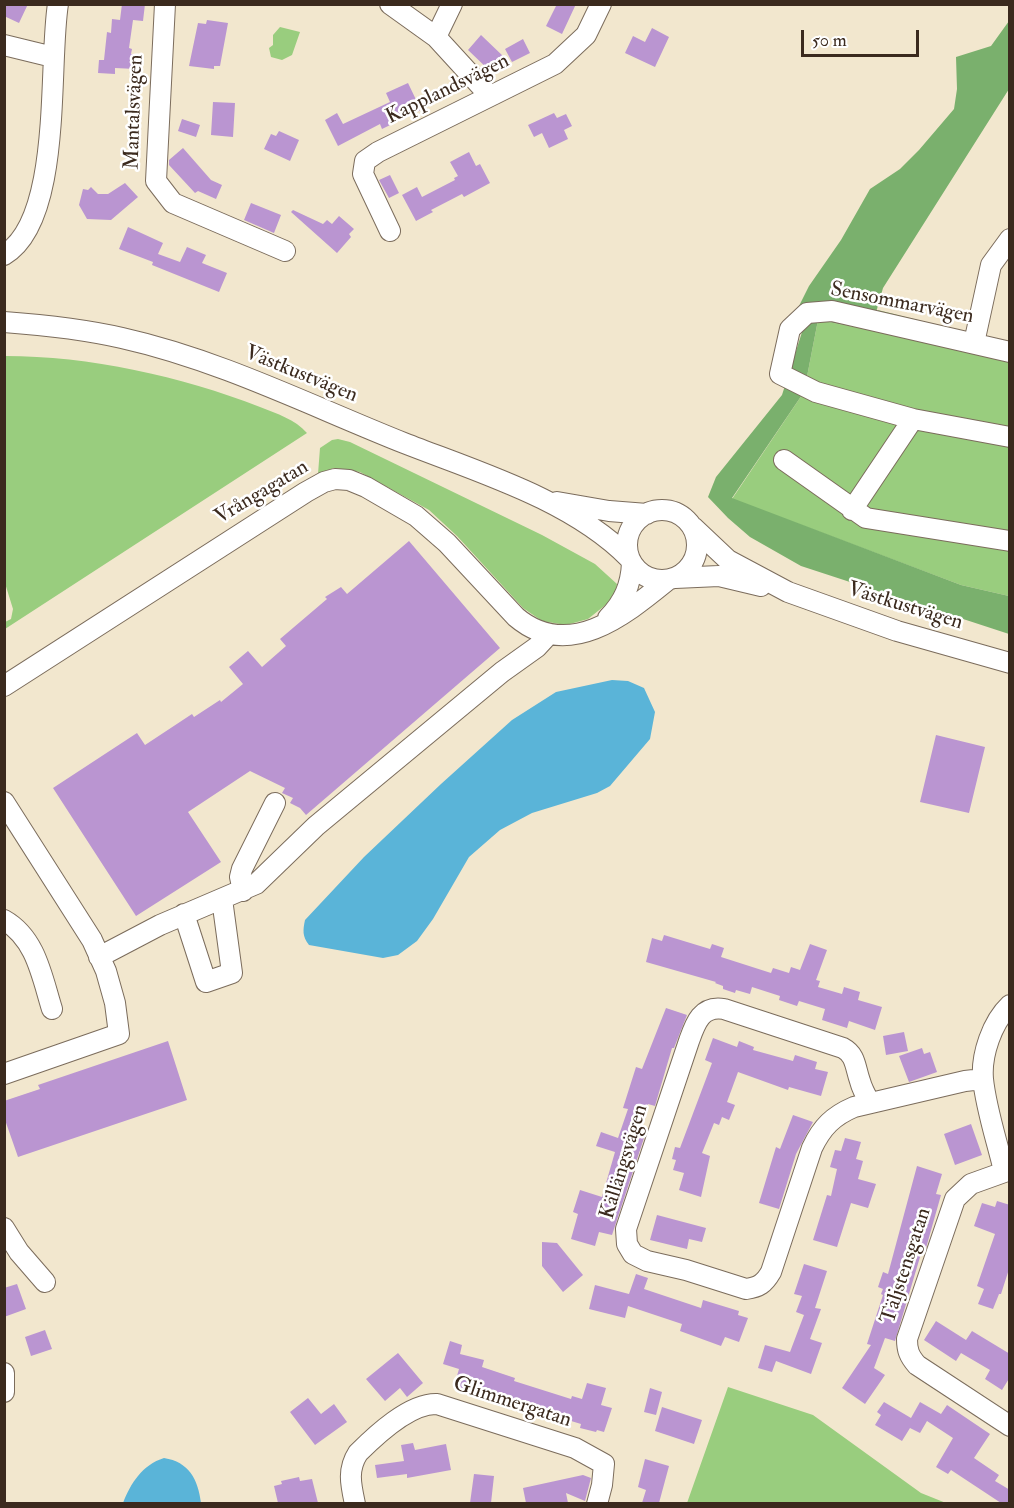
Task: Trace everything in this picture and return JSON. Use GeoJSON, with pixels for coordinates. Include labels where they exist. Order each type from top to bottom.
{"type":"FeatureCollection","features":[{"type":"Feature","properties":{"kind":"street"},"geometry":{"type":"LineString","coordinates":[[4,255],[16,247],[23,238],[36,209],[49,150],[58,4]]}},
{"type":"Feature","properties":{"kind":"street","name":"Mantalsvägen"},"geometry":{"type":"LineString","coordinates":[[165,4],[156,182],[173,202],[285,251]]}},
{"type":"Feature","properties":{"kind":"street"},"geometry":{"type":"LineString","coordinates":[[390,4],[436,37],[490,96]]}},
{"type":"Feature","properties":{"kind":"street"},"geometry":{"type":"LineString","coordinates":[[436,37],[452,4]]}},
{"type":"Feature","properties":{"kind":"street","name":"Kapplandsvägen"},"geometry":{"type":"LineString","coordinates":[[390,231],[363,174],[365,161],[378,152],[555,64],[586,35],[601,4]]}},
{"type":"Feature","properties":{"kind":"street"},"geometry":{"type":"LineString","coordinates":[[4,45],[53,57]]}},
{"type":"Feature","properties":{"kind":"street"},"geometry":{"type":"LineString","coordinates":[[974,343],[991,265],[1010,239]]}},
{"type":"Feature","properties":{"kind":"street","name":"Sensommarvägen"},"geometry":{"type":"LineString","coordinates":[[913,419],[816,392],[780,374],[790,329],[807,313],[832,311],[876,323],[1010,352]]}},
{"type":"Feature","properties":{"kind":"street","name":"Västkustvägen"},"geometry":{"type":"LineString","coordinates":[[4,324],[76,328],[123,338],[213,365],[547,500],[607,536],[646,576],[657,580],[719,576],[788,592]]}},
{"type":"Feature","properties":{"kind":"street"},"geometry":{"type":"LineString","coordinates":[[852,510],[913,419],[1010,437]]}},
{"type":"Feature","properties":{"kind":"street"},"geometry":{"type":"LineString","coordinates":[[784,460],[866,518],[1010,541]]}},
{"type":"Feature","properties":{"kind":"street","name":"Vrångagatan"},"geometry":{"type":"LineString","coordinates":[[4,686],[306,492],[335,479],[349,480],[366,487],[416,516],[447,543],[516,617],[529,627],[549,634],[572,635],[616,619],[671,579]]}},
{"type":"Feature","properties":{"kind":"street","name":"Västkustvägen"},"geometry":{"type":"LineString","coordinates":[[547,500],[609,511],[647,514],[659,510],[672,511],[684,517],[728,560],[788,592],[825,607],[904,633],[1010,663]]}},
{"type":"Feature","properties":{"kind":"street"},"geometry":{"type":"LineString","coordinates":[[600,626],[625,596],[631,574],[631,560],[627,545],[629,532],[636,521],[647,514]]}},
{"type":"Feature","properties":{"kind":"street"},"geometry":{"type":"LineString","coordinates":[[671,579],[688,569],[695,559],[698,546],[693,527]]}},
{"type":"Feature","properties":{"kind":"street"},"geometry":{"type":"LineString","coordinates":[[99,957],[184,914],[243,891],[266,877],[316,826],[549,634]]}},
{"type":"Feature","properties":{"kind":"street"},"geometry":{"type":"LineString","coordinates":[[4,802],[82,922],[99,957],[115,1003],[119,1034],[4,1074]]}},
{"type":"Feature","properties":{"kind":"street"},"geometry":{"type":"LineString","coordinates":[[243,891],[240,877],[242,869],[275,803]]}},
{"type":"Feature","properties":{"kind":"street"},"geometry":{"type":"LineString","coordinates":[[184,914],[206,982],[232,972],[222,899]]}},
{"type":"Feature","properties":{"kind":"street"},"geometry":{"type":"LineString","coordinates":[[4,921],[23,934],[31,946],[52,1009]]}},
{"type":"Feature","properties":{"kind":"street","name":"Täljstensgatan"},"geometry":{"type":"LineString","coordinates":[[1010,1005],[1004,1011],[991,1035],[983,1063],[983,1079],[1007,1170],[971,1184],[955,1199],[907,1339],[908,1353],[917,1365],[1010,1426]]}},
{"type":"Feature","properties":{"kind":"street","name":"Källängsvägen"},"geometry":{"type":"LineString","coordinates":[[716,1008],[724,1009],[849,1051],[854,1058],[859,1079],[870,1103],[840,1113],[819,1133],[777,1255],[765,1283],[756,1288],[746,1289],[686,1270],[647,1261],[633,1254],[627,1244],[626,1229],[689,1041],[697,1019],[705,1011],[716,1008]]}},
{"type":"Feature","properties":{"kind":"street"},"geometry":{"type":"LineString","coordinates":[[870,1103],[983,1079]]}},
{"type":"Feature","properties":{"kind":"street"},"geometry":{"type":"LineString","coordinates":[[4,1228],[19,1252],[45,1281]]}},
{"type":"Feature","properties":{"kind":"street"},"geometry":{"type":"LineString","coordinates":[[4,1373],[4,1392]]}},
{"type":"Feature","properties":{"kind":"street","name":"Glimmergatan"},"geometry":{"type":"LineString","coordinates":[[355,1503],[350,1474],[352,1462],[358,1453],[406,1413],[426,1404],[436,1404],[564,1445],[598,1459],[604,1464],[604,1473],[597,1503]]}},
{"type":"Feature","properties":{"kind":"green space"},"geometry":{"type":"Polygon","coordinates":[[[1009,21],[1009,89],[883,288],[871,330],[818,320],[804,392],[732,498],[961,585],[1009,596],[1009,634],[801,566],[750,537],[708,497],[716,477],[782,395],[803,329],[796,312],[809,286],[841,240],[870,189],[900,169],[954,109],[957,89],[956,57],[991,46],[1009,21]]]}},
{"type":"Feature","properties":{"kind":"green space"},"geometry":{"type":"Polygon","coordinates":[[[280,27],[300,32],[292,55],[282,60],[271,57],[269,48],[273,45],[273,35],[280,27]]]}},
{"type":"Feature","properties":{"kind":"green space"},"geometry":{"type":"Polygon","coordinates":[[[878,310],[1009,343],[1009,596],[961,585],[732,499],[804,392],[818,320],[871,330],[878,310]]]}},
{"type":"Feature","properties":{"kind":"green space"},"geometry":{"type":"Polygon","coordinates":[[[5,356],[102,364],[167,377],[273,412],[291,420],[307,433],[5,629],[5,622],[11,619],[13,609],[4,580],[5,356]]]}},
{"type":"Feature","properties":{"kind":"green space"},"geometry":{"type":"Polygon","coordinates":[[[338,439],[350,442],[542,535],[595,564],[617,584],[616,592],[608,603],[588,619],[566,625],[542,621],[523,608],[457,536],[429,510],[360,472],[334,468],[318,474],[320,448],[338,439]]]}},
{"type":"Feature","properties":{"kind":"green space"},"geometry":{"type":"Polygon","coordinates":[[[728,1387],[813,1415],[921,1493],[946,1503],[687,1503],[728,1387]]]}},
{"type":"Feature","properties":{"kind":"water"},"geometry":{"type":"Polygon","coordinates":[[[612,680],[628,681],[644,688],[655,712],[650,739],[610,786],[597,793],[532,813],[500,830],[469,857],[433,919],[417,941],[398,955],[383,958],[309,945],[304,933],[305,920],[364,857],[512,720],[556,692],[612,680]]]}},
{"type":"Feature","properties":{"kind":"water"},"geometry":{"type":"Polygon","coordinates":[[[164,1458],[180,1463],[191,1473],[195,1479],[201,1503],[123,1503],[143,1470],[164,1458]]]}},
{"type":"Feature","properties":{"kind":"building"},"geometry":{"type":"Polygon","coordinates":[[[4,4],[28,4],[19,23],[4,16],[4,4]]]}},
{"type":"Feature","properties":{"kind":"building"},"geometry":{"type":"Polygon","coordinates":[[[122,4],[145,4],[143,21],[133,20],[129,48],[132,49],[131,54],[136,55],[135,69],[115,68],[115,74],[98,73],[99,60],[104,60],[107,32],[111,33],[112,19],[120,20],[122,4]]]}},
{"type":"Feature","properties":{"kind":"building"},"geometry":{"type":"Polygon","coordinates":[[[557,4],[576,4],[562,34],[546,26],[557,4]]]}},
{"type":"Feature","properties":{"kind":"building"},"geometry":{"type":"Polygon","coordinates":[[[207,20],[228,23],[220,66],[214,66],[214,69],[189,66],[198,23],[206,24],[207,20]]]}},
{"type":"Feature","properties":{"kind":"building"},"geometry":{"type":"Polygon","coordinates":[[[652,28],[669,37],[655,67],[625,53],[633,36],[645,42],[652,28]]]}},
{"type":"Feature","properties":{"kind":"building"},"geometry":{"type":"Polygon","coordinates":[[[481,35],[504,57],[491,72],[468,50],[481,35]]]}},
{"type":"Feature","properties":{"kind":"building"},"geometry":{"type":"Polygon","coordinates":[[[523,39],[530,53],[512,62],[505,49],[523,39]]]}},
{"type":"Feature","properties":{"kind":"building"},"geometry":{"type":"Polygon","coordinates":[[[408,83],[421,110],[382,129],[380,124],[338,146],[325,120],[337,113],[343,124],[390,102],[386,93],[408,83]]]}},
{"type":"Feature","properties":{"kind":"building"},"geometry":{"type":"Polygon","coordinates":[[[213,102],[235,103],[233,137],[211,135],[213,102]]]}},
{"type":"Feature","properties":{"kind":"building"},"geometry":{"type":"Polygon","coordinates":[[[554,113],[557,118],[566,114],[572,126],[564,130],[568,139],[549,148],[542,133],[534,137],[528,125],[554,113]]]}},
{"type":"Feature","properties":{"kind":"building"},"geometry":{"type":"Polygon","coordinates":[[[182,119],[200,125],[196,137],[178,131],[182,119]]]}},
{"type":"Feature","properties":{"kind":"building"},"geometry":{"type":"Polygon","coordinates":[[[279,131],[299,140],[290,161],[264,149],[271,134],[276,136],[279,131]]]}},
{"type":"Feature","properties":{"kind":"building"},"geometry":{"type":"Polygon","coordinates":[[[183,148],[211,180],[222,185],[216,199],[198,191],[195,193],[169,165],[169,160],[183,148]]]}},
{"type":"Feature","properties":{"kind":"building"},"geometry":{"type":"Polygon","coordinates":[[[469,152],[476,166],[480,164],[490,183],[464,197],[462,194],[431,210],[433,212],[416,221],[402,195],[417,187],[422,197],[455,180],[454,178],[458,176],[450,162],[469,152]]]}},
{"type":"Feature","properties":{"kind":"building"},"geometry":{"type":"Polygon","coordinates":[[[390,175],[399,193],[389,198],[379,180],[390,175]]]}},
{"type":"Feature","properties":{"kind":"building"},"geometry":{"type":"Polygon","coordinates":[[[125,183],[138,197],[111,220],[87,219],[79,205],[83,189],[88,190],[91,187],[98,194],[108,194],[125,183]]]}},
{"type":"Feature","properties":{"kind":"building"},"geometry":{"type":"Polygon","coordinates":[[[251,203],[281,215],[274,233],[244,220],[251,203]]]}},
{"type":"Feature","properties":{"kind":"building"},"geometry":{"type":"Polygon","coordinates":[[[293,210],[323,224],[327,220],[332,224],[339,216],[354,229],[349,234],[351,237],[337,253],[291,212],[293,210]]]}},
{"type":"Feature","properties":{"kind":"building"},"geometry":{"type":"Polygon","coordinates":[[[128,227],[163,243],[158,254],[180,262],[187,247],[206,255],[202,263],[227,273],[219,292],[119,249],[128,227]]]}},
{"type":"Feature","properties":{"kind":"building"},"geometry":{"type":"Polygon","coordinates":[[[409,541],[500,648],[306,815],[300,808],[290,803],[293,798],[282,793],[285,788],[250,771],[188,812],[221,862],[136,916],[53,788],[137,733],[145,745],[192,714],[194,717],[220,700],[221,702],[243,684],[229,667],[248,651],[262,667],[286,646],[280,639],[327,599],[325,597],[341,587],[347,594],[409,541]]]}},
{"type":"Feature","properties":{"kind":"building"},"geometry":{"type":"Polygon","coordinates":[[[936,735],[985,747],[969,813],[920,802],[936,735]]]}},
{"type":"Feature","properties":{"kind":"building"},"geometry":{"type":"Polygon","coordinates":[[[664,935],[710,949],[712,944],[724,948],[721,957],[771,973],[773,968],[789,973],[791,967],[800,970],[810,944],[827,950],[816,980],[820,981],[818,987],[842,994],[844,987],[860,992],[858,1000],[882,1007],[875,1030],[849,1021],[847,1028],[822,1020],[825,1009],[799,1001],[797,1006],[779,1000],[780,996],[752,987],[750,994],[736,990],[735,993],[723,989],[723,986],[716,982],[646,962],[652,938],[662,941],[664,935]]]}},
{"type":"Feature","properties":{"kind":"building"},"geometry":{"type":"Polygon","coordinates":[[[666,1008],[687,1015],[674,1048],[672,1048],[655,1106],[648,1104],[638,1132],[645,1135],[612,1235],[599,1232],[595,1246],[571,1239],[578,1214],[573,1212],[580,1190],[602,1197],[615,1152],[596,1146],[601,1132],[618,1138],[628,1109],[623,1108],[636,1067],[642,1069],[666,1008]]]}},
{"type":"Feature","properties":{"kind":"building"},"geometry":{"type":"Polygon","coordinates":[[[904,1032],[908,1051],[886,1055],[883,1036],[904,1032]]]}},
{"type":"Feature","properties":{"kind":"building"},"geometry":{"type":"Polygon","coordinates":[[[713,1038],[737,1047],[739,1041],[754,1047],[753,1050],[793,1061],[795,1055],[817,1062],[815,1069],[828,1072],[821,1096],[789,1087],[788,1090],[738,1072],[727,1102],[735,1105],[729,1120],[722,1117],[719,1125],[714,1123],[702,1153],[710,1156],[701,1197],[679,1190],[684,1173],[673,1170],[676,1160],[672,1159],[675,1147],[680,1148],[712,1063],[705,1060],[713,1038]]]}},
{"type":"Feature","properties":{"kind":"building"},"geometry":{"type":"Polygon","coordinates":[[[168,1041],[187,1100],[18,1157],[4,1117],[4,1101],[40,1089],[38,1085],[168,1041]]]}},
{"type":"Feature","properties":{"kind":"building"},"geometry":{"type":"Polygon","coordinates":[[[922,1048],[924,1054],[930,1052],[937,1072],[909,1082],[899,1056],[922,1048]]]}},
{"type":"Feature","properties":{"kind":"building"},"geometry":{"type":"Polygon","coordinates":[[[793,1115],[813,1122],[796,1154],[779,1209],[759,1203],[776,1147],[780,1149],[793,1115]]]}},
{"type":"Feature","properties":{"kind":"building"},"geometry":{"type":"Polygon","coordinates":[[[971,1124],[982,1155],[955,1165],[944,1134],[971,1124]]]}},
{"type":"Feature","properties":{"kind":"building"},"geometry":{"type":"Polygon","coordinates":[[[845,1138],[861,1142],[856,1159],[863,1161],[858,1179],[876,1184],[868,1208],[851,1203],[837,1247],[813,1240],[827,1195],[831,1196],[837,1169],[830,1167],[835,1150],[841,1151],[845,1138]]]}},
{"type":"Feature","properties":{"kind":"building"},"geometry":{"type":"Polygon","coordinates":[[[917,1166],[942,1174],[936,1194],[941,1195],[895,1341],[885,1338],[874,1368],[885,1375],[865,1404],[842,1388],[871,1345],[867,1344],[883,1295],[881,1294],[883,1289],[878,1287],[883,1272],[888,1274],[917,1166]]]}},
{"type":"Feature","properties":{"kind":"building"},"geometry":{"type":"Polygon","coordinates":[[[997,1201],[1010,1205],[1010,1266],[1001,1294],[993,1309],[978,1304],[984,1289],[977,1286],[995,1234],[974,1226],[982,1203],[995,1207],[997,1201]]]}},
{"type":"Feature","properties":{"kind":"building"},"geometry":{"type":"Polygon","coordinates":[[[657,1215],[706,1228],[702,1242],[689,1239],[687,1249],[650,1240],[657,1215]]]}},
{"type":"Feature","properties":{"kind":"building"},"geometry":{"type":"Polygon","coordinates":[[[542,1242],[557,1243],[583,1275],[563,1292],[542,1266],[542,1242]]]}},
{"type":"Feature","properties":{"kind":"building"},"geometry":{"type":"Polygon","coordinates":[[[804,1264],[827,1271],[815,1308],[821,1309],[810,1339],[822,1343],[811,1374],[776,1361],[772,1372],[758,1368],[765,1345],[790,1352],[804,1315],[796,1312],[802,1296],[794,1294],[804,1264]]]}},
{"type":"Feature","properties":{"kind":"building"},"geometry":{"type":"Polygon","coordinates":[[[636,1274],[648,1278],[644,1289],[701,1308],[703,1300],[739,1311],[738,1315],[748,1318],[739,1342],[725,1337],[721,1346],[680,1331],[682,1324],[628,1306],[625,1318],[589,1309],[595,1285],[629,1294],[636,1274]]]}},
{"type":"Feature","properties":{"kind":"building"},"geometry":{"type":"Polygon","coordinates":[[[17,1284],[26,1309],[4,1317],[4,1288],[17,1284]]]}},
{"type":"Feature","properties":{"kind":"building"},"geometry":{"type":"Polygon","coordinates":[[[936,1321],[966,1340],[972,1331],[1010,1354],[1010,1377],[1002,1390],[985,1379],[990,1370],[961,1353],[956,1361],[924,1340],[936,1321]]]}},
{"type":"Feature","properties":{"kind":"building"},"geometry":{"type":"Polygon","coordinates":[[[45,1330],[52,1349],[31,1356],[25,1337],[45,1330]]]}},
{"type":"Feature","properties":{"kind":"building"},"geometry":{"type":"Polygon","coordinates":[[[450,1341],[462,1345],[460,1354],[484,1360],[482,1367],[515,1378],[514,1381],[571,1399],[572,1396],[582,1399],[587,1383],[606,1388],[601,1405],[612,1408],[604,1432],[580,1428],[581,1424],[548,1414],[547,1418],[494,1401],[495,1397],[454,1386],[459,1369],[443,1364],[450,1341]]]}},
{"type":"Feature","properties":{"kind":"building"},"geometry":{"type":"Polygon","coordinates":[[[398,1353],[423,1383],[407,1397],[400,1388],[385,1401],[366,1379],[398,1353]]]}},
{"type":"Feature","properties":{"kind":"building"},"geometry":{"type":"Polygon","coordinates":[[[650,1388],[662,1392],[656,1415],[644,1412],[650,1388]]]}},
{"type":"Feature","properties":{"kind":"building"},"geometry":{"type":"Polygon","coordinates":[[[308,1398],[321,1414],[334,1404],[347,1422],[315,1445],[290,1412],[308,1398]]]}},
{"type":"Feature","properties":{"kind":"building"},"geometry":{"type":"Polygon","coordinates":[[[884,1402],[911,1418],[920,1402],[941,1414],[947,1405],[990,1434],[974,1458],[999,1475],[995,1481],[1010,1490],[1010,1503],[1001,1503],[951,1470],[948,1474],[936,1467],[953,1438],[927,1421],[920,1433],[910,1428],[902,1441],[875,1425],[881,1415],[877,1412],[884,1402]]]}},
{"type":"Feature","properties":{"kind":"building"},"geometry":{"type":"Polygon","coordinates":[[[662,1407],[702,1420],[694,1444],[655,1431],[662,1407]]]}},
{"type":"Feature","properties":{"kind":"building"},"geometry":{"type":"Polygon","coordinates":[[[413,1443],[415,1450],[446,1444],[451,1470],[407,1478],[407,1474],[377,1478],[375,1465],[404,1461],[401,1445],[413,1443]]]}},
{"type":"Feature","properties":{"kind":"building"},"geometry":{"type":"Polygon","coordinates":[[[645,1459],[669,1466],[659,1503],[642,1503],[646,1490],[638,1487],[645,1459]]]}},
{"type":"Feature","properties":{"kind":"building"},"geometry":{"type":"Polygon","coordinates":[[[474,1474],[494,1476],[491,1503],[470,1503],[474,1474]]]}},
{"type":"Feature","properties":{"kind":"building"},"geometry":{"type":"Polygon","coordinates":[[[583,1475],[591,1478],[585,1501],[566,1493],[568,1503],[526,1503],[523,1488],[583,1475]]]}},
{"type":"Feature","properties":{"kind":"building"},"geometry":{"type":"Polygon","coordinates":[[[299,1477],[300,1481],[312,1479],[318,1503],[278,1503],[274,1486],[282,1484],[281,1481],[299,1477]]]}}]}
